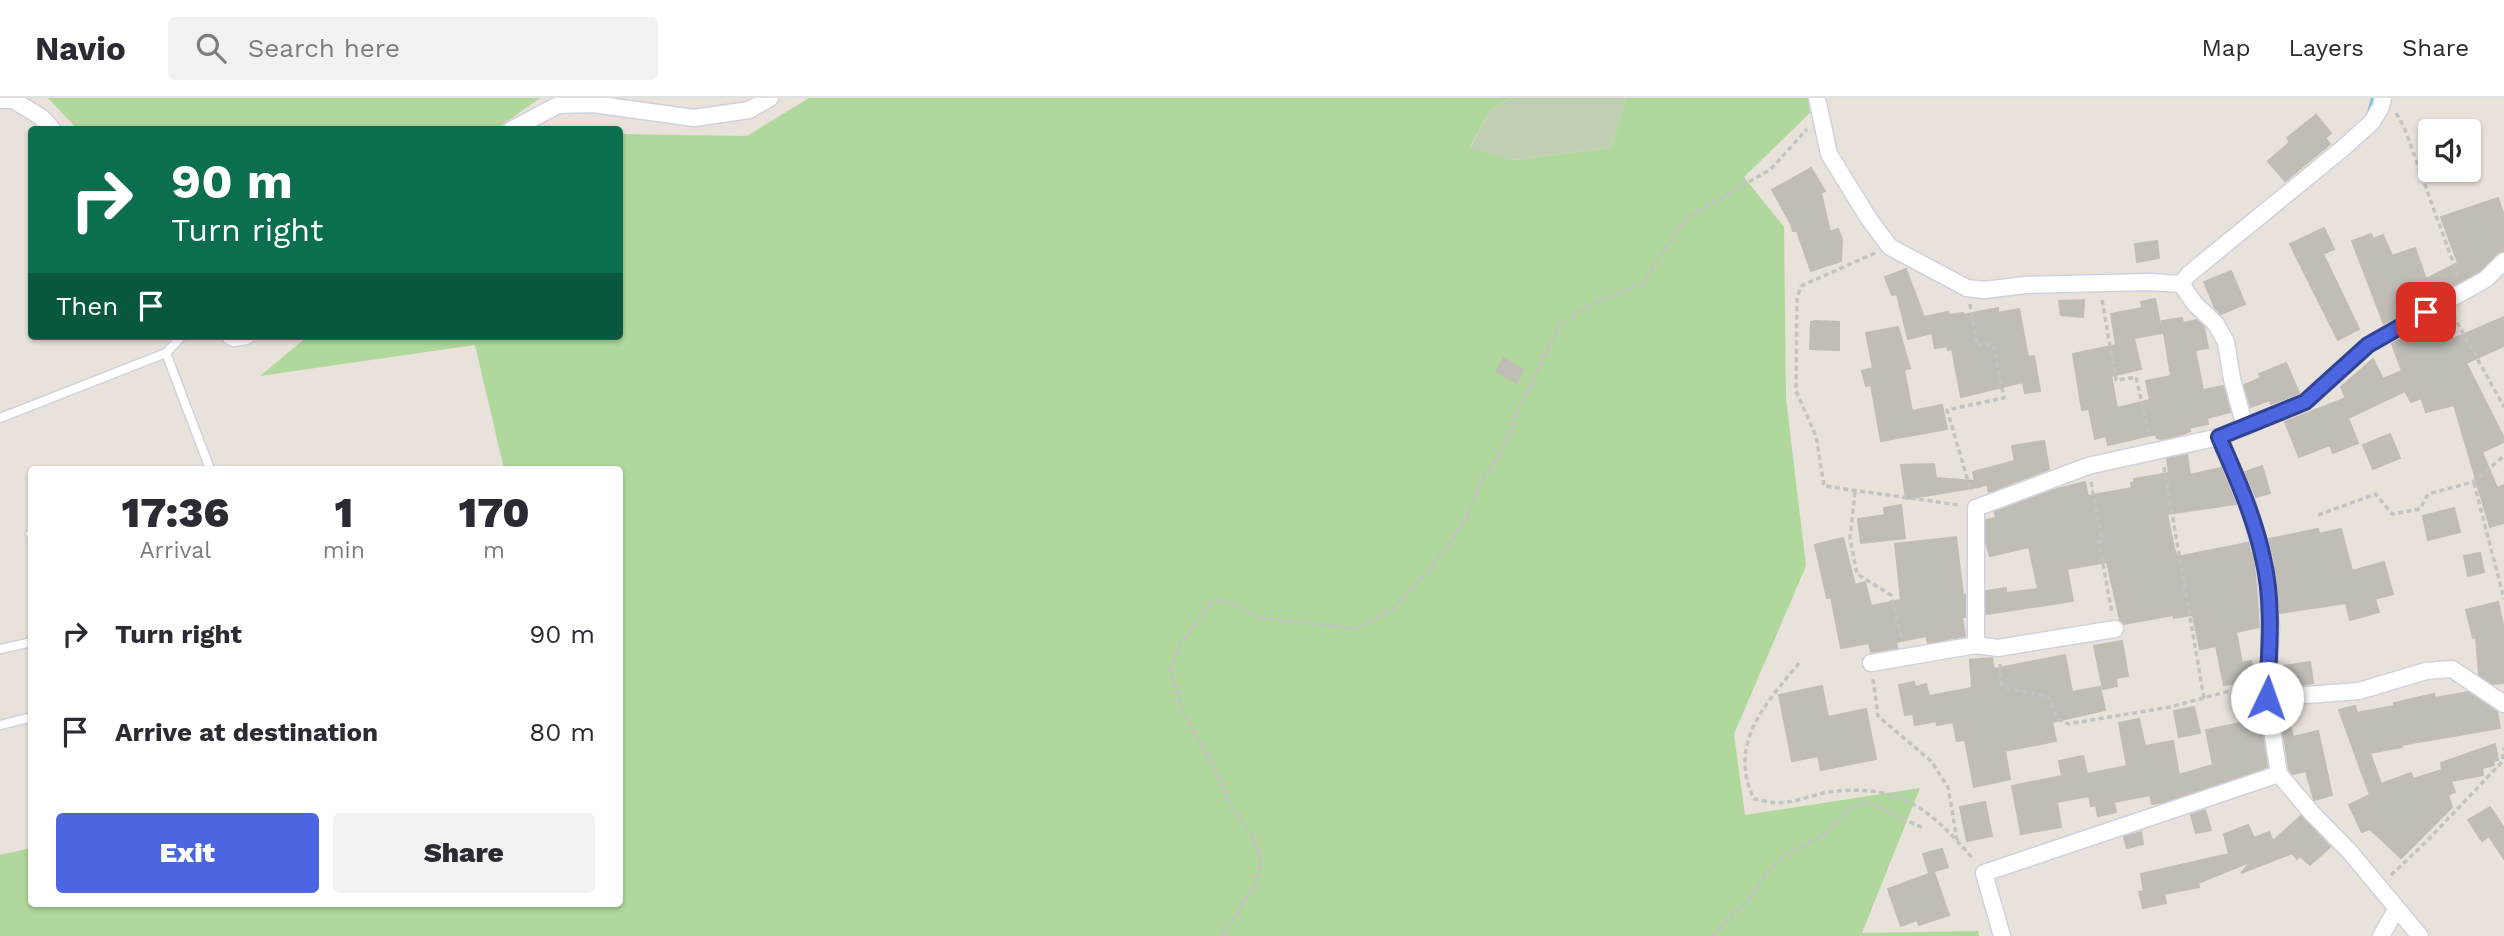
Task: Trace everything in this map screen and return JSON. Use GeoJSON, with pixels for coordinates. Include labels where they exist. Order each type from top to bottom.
{"type":"FeatureCollection","features":[{"type":"Feature","properties":{"kind":"street"},"geometry":{"type":"LineString","coordinates":[[514,126],[558,105],[593,104],[694,118],[749,110],[770,98]]}},
{"type":"Feature","properties":{"kind":"street"},"geometry":{"type":"LineString","coordinates":[[1817,98],[1829,154],[1869,219],[1890,247],[1967,288],[1984,290],[2025,285],[2098,283],[2181,284]]}},
{"type":"Feature","properties":{"kind":"street"},"geometry":{"type":"LineString","coordinates":[[9,99],[41,117],[49,126]]}},
{"type":"Feature","properties":{"kind":"street"},"geometry":{"type":"LineString","coordinates":[[2181,284],[2189,274],[2362,131],[2388,103]]}},
{"type":"Feature","properties":{"kind":"street"},"geometry":{"type":"LineString","coordinates":[[1976,645],[1976,508],[2088,466],[2219,437],[2305,402],[2368,345],[2486,279],[2504,261]]}},
{"type":"Feature","properties":{"kind":"street"},"geometry":{"type":"LineString","coordinates":[[2181,284],[2195,304],[2216,324],[2226,342],[2245,427]]}},
{"type":"Feature","properties":{"kind":"street"},"geometry":{"type":"LineString","coordinates":[[2219,437],[2249,508],[2264,560],[2271,628],[2267,690],[2279,774],[2420,936]]}},
{"type":"Feature","properties":{"kind":"street"},"geometry":{"type":"LineString","coordinates":[[1871,663],[1976,645],[1998,648],[2115,629]]}},
{"type":"Feature","properties":{"kind":"street"},"geometry":{"type":"LineString","coordinates":[[2267,690],[2358,691],[2426,671],[2452,669],[2504,704]]}},
{"type":"Feature","properties":{"kind":"street"},"geometry":{"type":"LineString","coordinates":[[2002,936],[1984,873],[2279,774]]}},
{"type":"Feature","properties":{"kind":"street"},"geometry":{"type":"LineString","coordinates":[[2381,936],[2396,910]]}},
{"type":"Feature","properties":{"kind":"lane"},"geometry":{"type":"LineString","coordinates":[[0,418],[166,353],[178,340]]}},
{"type":"Feature","properties":{"kind":"lane"},"geometry":{"type":"LineString","coordinates":[[166,353],[209,466]]}},
{"type":"Feature","properties":{"kind":"lane"},"geometry":{"type":"LineString","coordinates":[[0,649],[28,643]]}},
{"type":"Feature","properties":{"kind":"lane"},"geometry":{"type":"LineString","coordinates":[[0,725],[28,718]]}},
{"type":"Feature","properties":{"kind":"path"},"geometry":{"type":"LineString","coordinates":[[2388,103],[2409,140],[2464,291]]}},
{"type":"Feature","properties":{"kind":"path"},"geometry":{"type":"LineString","coordinates":[[1222,936],[1255,886],[1261,859],[1251,833],[1233,811],[1213,764],[1184,715],[1170,670],[1182,642],[1211,602],[1221,599],[1263,618],[1356,629],[1394,608],[1441,556],[1467,516],[1481,482],[1502,451],[1516,415],[1560,324],[1596,302],[1643,283],[1685,219],[1771,169],[1820,115]]}},
{"type":"Feature","properties":{"kind":"path"},"geometry":{"type":"LineString","coordinates":[[1890,247],[1801,286],[1797,298],[1796,391],[1816,436],[1824,486],[1976,508],[1947,410],[2004,398],[1993,344],[1977,345],[1967,288]]}},
{"type":"Feature","properties":{"kind":"path"},"geometry":{"type":"LineString","coordinates":[[2098,283],[2116,380],[2136,377],[2156,449],[2204,698]]}},
{"type":"Feature","properties":{"kind":"path"},"geometry":{"type":"LineString","coordinates":[[2445,302],[2504,407]]}},
{"type":"Feature","properties":{"kind":"path"},"geometry":{"type":"LineString","coordinates":[[2318,515],[2376,494],[2392,514],[2420,509],[2428,494],[2473,482],[2504,456]]}},
{"type":"Feature","properties":{"kind":"path"},"geometry":{"type":"LineString","coordinates":[[2088,466],[2115,629]]}},
{"type":"Feature","properties":{"kind":"path"},"geometry":{"type":"LineString","coordinates":[[2473,482],[2504,599]]}},
{"type":"Feature","properties":{"kind":"path"},"geometry":{"type":"LineString","coordinates":[[1855,492],[1850,538],[1857,574],[1891,595],[1906,657]]}},
{"type":"Feature","properties":{"kind":"path"},"geometry":{"type":"LineString","coordinates":[[1998,648],[2001,683],[2009,689],[2048,696],[2058,719],[2068,724],[2169,707],[2204,698],[2267,690]]}},
{"type":"Feature","properties":{"kind":"path"},"geometry":{"type":"LineString","coordinates":[[1800,663],[1768,700],[1751,733],[1744,764],[1746,782],[1754,799],[1777,803],[1831,792],[1878,791],[1897,796],[1927,811],[1984,873]]}},
{"type":"Feature","properties":{"kind":"path"},"geometry":{"type":"LineString","coordinates":[[1871,663],[1878,716],[1931,761],[1948,787],[1958,842]]}},
{"type":"Feature","properties":{"kind":"path"},"geometry":{"type":"LineString","coordinates":[[2379,886],[2426,842],[2502,761],[2504,748]]}},
{"type":"Feature","properties":{"kind":"path"},"geometry":{"type":"LineString","coordinates":[[1712,936],[1748,900],[1768,871],[1781,858],[1823,835],[1852,807],[1864,803],[1874,805],[1925,829]]}},
{"type":"Feature","properties":{"kind":"green space"},"geometry":{"type":"Polygon","coordinates":[[[48,98],[540,98],[501,126],[74,126],[48,98]]]}},
{"type":"Feature","properties":{"kind":"green space"},"geometry":{"type":"Polygon","coordinates":[[[809,98],[1512,98],[1491,109],[1470,147],[1513,160],[1611,148],[1626,98],[1810,98],[1812,111],[1744,177],[1784,227],[1786,398],[1806,566],[1734,734],[1745,815],[1920,788],[1862,933],[1978,931],[1979,936],[0,936],[0,855],[28,849],[28,907],[623,907],[623,466],[503,466],[475,345],[260,376],[303,340],[623,340],[623,134],[747,136],[809,98]]]}},
{"type":"Feature","properties":{"kind":"green space"},"geometry":{"type":"Polygon","coordinates":[[[1512,98],[1626,98],[1611,148],[1513,160],[1470,148],[1491,109],[1512,98]]]}},
{"type":"Feature","properties":{"kind":"building"},"geometry":{"type":"Polygon","coordinates":[[[2316,115],[2331,133],[2325,138],[2330,144],[2285,181],[2268,161],[2290,142],[2287,138],[2316,115]]]}},
{"type":"Feature","properties":{"kind":"building"},"geometry":{"type":"Polygon","coordinates":[[[1811,168],[1825,191],[1821,193],[1830,232],[1838,229],[1842,239],[1841,261],[1811,271],[1797,231],[1793,231],[1772,190],[1811,168]]]}},
{"type":"Feature","properties":{"kind":"building"},"geometry":{"type":"Polygon","coordinates":[[[2498,198],[2504,216],[2504,251],[2497,254],[2480,271],[2384,324],[2352,241],[2371,234],[2373,239],[2383,235],[2392,256],[2415,248],[2426,279],[2458,263],[2441,217],[2498,198]]]}},
{"type":"Feature","properties":{"kind":"building"},"geometry":{"type":"Polygon","coordinates":[[[2324,228],[2334,249],[2323,254],[2359,329],[2338,340],[2290,244],[2324,228]]]}},
{"type":"Feature","properties":{"kind":"building"},"geometry":{"type":"Polygon","coordinates":[[[2157,241],[2159,258],[2137,262],[2135,244],[2157,241]]]}},
{"type":"Feature","properties":{"kind":"building"},"geometry":{"type":"Polygon","coordinates":[[[1906,269],[1924,317],[1948,312],[1949,315],[1963,315],[1998,308],[1998,313],[2019,309],[2028,357],[2034,356],[2040,391],[2025,393],[2023,382],[1961,397],[1952,349],[1948,350],[1947,346],[1935,348],[1932,333],[1908,339],[1897,294],[1892,295],[1885,277],[1906,269]]]}},
{"type":"Feature","properties":{"kind":"building"},"geometry":{"type":"Polygon","coordinates":[[[2231,271],[2245,304],[2221,314],[2215,308],[2204,282],[2231,271]]]}},
{"type":"Feature","properties":{"kind":"building"},"geometry":{"type":"Polygon","coordinates":[[[2155,299],[2162,333],[2134,338],[2141,369],[2111,376],[2117,408],[2150,400],[2146,381],[2171,376],[2162,321],[2182,318],[2183,323],[2197,320],[2204,327],[2208,348],[2195,350],[2203,390],[2223,386],[2230,412],[2207,418],[2208,424],[2189,428],[2190,431],[2183,434],[2163,439],[2157,438],[2156,434],[2108,445],[2106,436],[2095,439],[2089,409],[2082,410],[2073,354],[2116,345],[2111,314],[2142,308],[2141,302],[2155,299]]]}},
{"type":"Feature","properties":{"kind":"building"},"geometry":{"type":"Polygon","coordinates":[[[2084,300],[2083,317],[2061,315],[2059,301],[2084,300]]]}},
{"type":"Feature","properties":{"kind":"building"},"geometry":{"type":"Polygon","coordinates":[[[2441,316],[2453,339],[2504,317],[2504,346],[2466,363],[2504,438],[2504,442],[2482,452],[2497,488],[2504,485],[2504,523],[2490,527],[2454,405],[2426,412],[2421,398],[2411,402],[2405,391],[2348,418],[2358,443],[2333,453],[2330,445],[2299,457],[2285,422],[2346,398],[2341,387],[2373,359],[2383,379],[2402,371],[2392,344],[2441,316]]]}},
{"type":"Feature","properties":{"kind":"building"},"geometry":{"type":"Polygon","coordinates":[[[1811,322],[1839,322],[1839,350],[1810,349],[1811,322]]]}},
{"type":"Feature","properties":{"kind":"building"},"geometry":{"type":"Polygon","coordinates":[[[1898,327],[1910,368],[1904,370],[1912,411],[1942,405],[1947,429],[1881,441],[1871,385],[1866,386],[1862,371],[1873,368],[1866,333],[1898,327]]]}},
{"type":"Feature","properties":{"kind":"building"},"geometry":{"type":"Polygon","coordinates":[[[1504,358],[1523,370],[1516,383],[1496,371],[1504,358]]]}},
{"type":"Feature","properties":{"kind":"building"},"geometry":{"type":"Polygon","coordinates":[[[2286,363],[2299,393],[2271,404],[2270,400],[2251,407],[2244,385],[2261,378],[2259,374],[2286,363]]]}},
{"type":"Feature","properties":{"kind":"building"},"geometry":{"type":"Polygon","coordinates":[[[2390,434],[2400,458],[2373,469],[2363,445],[2390,434]]]}},
{"type":"Feature","properties":{"kind":"building"},"geometry":{"type":"Polygon","coordinates":[[[2044,441],[2049,469],[1989,492],[1987,484],[1906,499],[1901,465],[1934,464],[1936,478],[1975,481],[1973,472],[2015,461],[2012,446],[2044,441]]]}},
{"type":"Feature","properties":{"kind":"building"},"geometry":{"type":"Polygon","coordinates":[[[2187,455],[2190,475],[2221,468],[2236,504],[2167,514],[2174,548],[2177,557],[2248,543],[2254,562],[2259,627],[2236,632],[2242,663],[2251,661],[2255,679],[2224,685],[2216,646],[2200,649],[2193,615],[2174,618],[2173,615],[2124,624],[2120,620],[2107,562],[2067,569],[2073,601],[1986,614],[1986,591],[2006,588],[2006,593],[2038,589],[2029,547],[1990,556],[1986,542],[1986,520],[1996,518],[1995,512],[2057,489],[2085,482],[2088,496],[2132,488],[2134,479],[2169,473],[2167,459],[2187,455]]]}},
{"type":"Feature","properties":{"kind":"building"},"geometry":{"type":"Polygon","coordinates":[[[2262,466],[2270,493],[2256,497],[2245,472],[2262,466]]]}},
{"type":"Feature","properties":{"kind":"building"},"geometry":{"type":"Polygon","coordinates":[[[1901,505],[1905,538],[1861,543],[1858,519],[1885,515],[1884,508],[1901,505]]]}},
{"type":"Feature","properties":{"kind":"building"},"geometry":{"type":"Polygon","coordinates":[[[2454,508],[2460,532],[2428,540],[2423,516],[2454,508]]]}},
{"type":"Feature","properties":{"kind":"building"},"geometry":{"type":"Polygon","coordinates":[[[2318,529],[2319,534],[2341,529],[2352,571],[2384,562],[2393,594],[2375,599],[2379,612],[2350,620],[2346,603],[2280,613],[2269,539],[2318,529]]]}},
{"type":"Feature","properties":{"kind":"building"},"geometry":{"type":"Polygon","coordinates":[[[1956,537],[1965,595],[1965,617],[1962,617],[1965,636],[1928,643],[1926,636],[1896,642],[1897,648],[1871,652],[1869,643],[1841,648],[1831,597],[1827,598],[1815,545],[1843,538],[1855,585],[1865,582],[1871,606],[1901,600],[1895,544],[1956,537]]]}},
{"type":"Feature","properties":{"kind":"building"},"geometry":{"type":"Polygon","coordinates":[[[2480,553],[2484,572],[2468,576],[2464,556],[2480,553]]]}},
{"type":"Feature","properties":{"kind":"building"},"geometry":{"type":"Polygon","coordinates":[[[2498,602],[2504,629],[2504,683],[2493,684],[2479,675],[2476,637],[2473,638],[2466,610],[2498,602]]]}},
{"type":"Feature","properties":{"kind":"building"},"geometry":{"type":"Polygon","coordinates":[[[2122,641],[2128,676],[2116,678],[2117,686],[2103,689],[2094,646],[2122,641]]]}},
{"type":"Feature","properties":{"kind":"building"},"geometry":{"type":"Polygon","coordinates":[[[2065,655],[2072,692],[2100,687],[2105,710],[2052,722],[2056,741],[2005,751],[2010,779],[1974,787],[1965,740],[1957,741],[1953,722],[1937,725],[1936,721],[1915,725],[1913,714],[1905,715],[1899,685],[1914,682],[1915,687],[1926,684],[1929,696],[1972,688],[1970,660],[1992,658],[1994,669],[2065,655]]]}},
{"type":"Feature","properties":{"kind":"building"},"geometry":{"type":"Polygon","coordinates":[[[2310,662],[2313,683],[2280,686],[2279,667],[2310,662]]]}},
{"type":"Feature","properties":{"kind":"building"},"geometry":{"type":"Polygon","coordinates":[[[1822,686],[1828,717],[1866,709],[1876,759],[1821,770],[1818,756],[1792,761],[1779,695],[1822,686]]]}},
{"type":"Feature","properties":{"kind":"building"},"geometry":{"type":"Polygon","coordinates":[[[2468,692],[2497,712],[2500,728],[2370,753],[2381,784],[2411,773],[2413,779],[2442,770],[2441,763],[2495,744],[2498,760],[2493,761],[2494,765],[2482,768],[2483,775],[2451,781],[2455,792],[2448,795],[2452,807],[2401,858],[2370,829],[2362,832],[2349,805],[2370,795],[2339,710],[2355,706],[2357,713],[2434,694],[2435,698],[2468,692]]]}},
{"type":"Feature","properties":{"kind":"building"},"geometry":{"type":"Polygon","coordinates":[[[2194,707],[2200,733],[2179,737],[2174,711],[2194,707]]]}},
{"type":"Feature","properties":{"kind":"building"},"geometry":{"type":"Polygon","coordinates":[[[2288,716],[2293,737],[2318,731],[2332,795],[2314,800],[2306,771],[2292,774],[2289,769],[2281,717],[2288,716]]]}},
{"type":"Feature","properties":{"kind":"building"},"geometry":{"type":"Polygon","coordinates":[[[2139,719],[2145,746],[2173,741],[2179,775],[2213,765],[2206,730],[2260,719],[2267,767],[2161,803],[2152,804],[2150,795],[2114,802],[2116,812],[2098,816],[2096,805],[2091,806],[2089,796],[2057,802],[2061,827],[2021,834],[2012,786],[2062,776],[2059,761],[2083,756],[2087,774],[2127,766],[2119,723],[2139,719]]]}},
{"type":"Feature","properties":{"kind":"building"},"geometry":{"type":"Polygon","coordinates":[[[1985,802],[1992,836],[1967,841],[1960,807],[1985,802]]]}},
{"type":"Feature","properties":{"kind":"building"},"geometry":{"type":"Polygon","coordinates":[[[2490,807],[2504,828],[2504,859],[2489,836],[2482,841],[2468,820],[2490,807]]]}},
{"type":"Feature","properties":{"kind":"building"},"geometry":{"type":"Polygon","coordinates":[[[2205,810],[2211,830],[2196,833],[2191,815],[2205,810]]]}},
{"type":"Feature","properties":{"kind":"building"},"geometry":{"type":"Polygon","coordinates":[[[2301,816],[2330,847],[2310,865],[2300,856],[2297,859],[2292,853],[2241,873],[2252,861],[2198,883],[2199,887],[2164,894],[2166,903],[2143,908],[2139,892],[2144,891],[2141,874],[2229,854],[2224,834],[2248,825],[2254,838],[2269,832],[2273,841],[2301,816]]]}},
{"type":"Feature","properties":{"kind":"building"},"geometry":{"type":"Polygon","coordinates":[[[2141,832],[2143,844],[2127,848],[2124,837],[2141,832]]]}},
{"type":"Feature","properties":{"kind":"building"},"geometry":{"type":"Polygon","coordinates":[[[1942,849],[1948,867],[1929,873],[1923,854],[1942,849]]]}},
{"type":"Feature","properties":{"kind":"building"},"geometry":{"type":"Polygon","coordinates":[[[1934,872],[1949,915],[1919,925],[1917,920],[1901,926],[1888,889],[1934,872]]]}},
{"type":"Feature","properties":{"kind":"waterway"},"geometry":{"type":"LineString","coordinates":[[2370,113],[2374,98]]}},
{"type":"Feature","properties":{"kind":"route"},"geometry":{"type":"LineString","coordinates":[[2267,698],[2271,628],[2264,560],[2249,508],[2219,437],[2305,402],[2368,345],[2426,312]]}}]}
